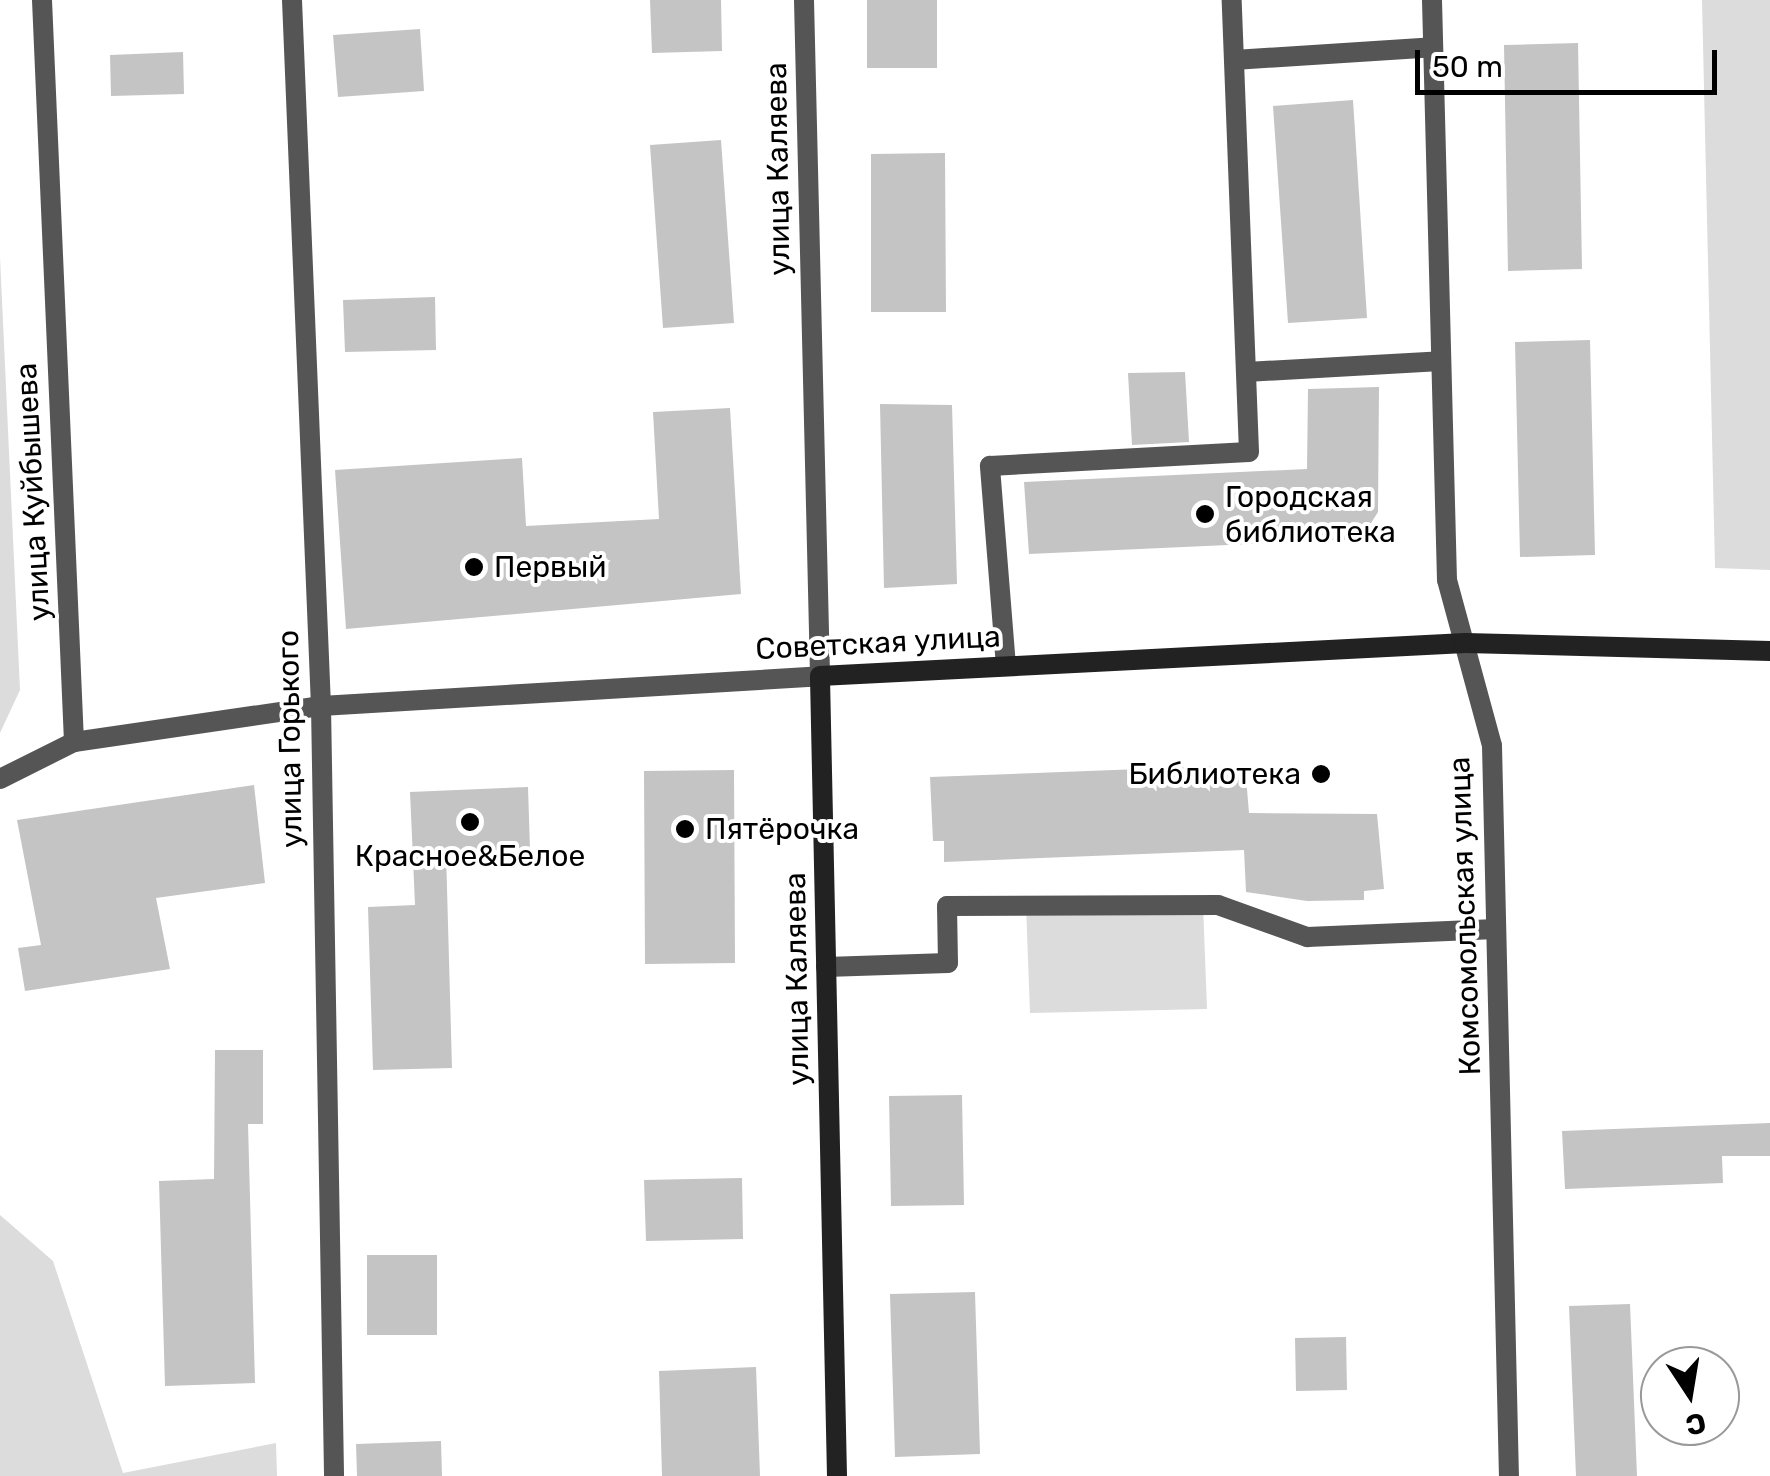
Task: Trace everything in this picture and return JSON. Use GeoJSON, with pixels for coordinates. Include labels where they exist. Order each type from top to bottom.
{"type":"FeatureCollection","features":[{"type":"Feature","properties":{"kind":"main road","name":"Советская улица"},"geometry":{"type":"LineString","coordinates":[[820,676],[1465,642],[1770,651]]}},
{"type":"Feature","properties":{"kind":"main road","name":"улица Каляева"},"geometry":{"type":"LineString","coordinates":[[820,676],[838,1476]]}},
{"type":"Feature","properties":{"kind":"street","name":"улица Куйбышева"},"geometry":{"type":"LineString","coordinates":[[42,0],[74,742]]}},
{"type":"Feature","properties":{"kind":"street","name":"улица Горького"},"geometry":{"type":"LineString","coordinates":[[292,0],[321,706],[334,1476]]}},
{"type":"Feature","properties":{"kind":"street","name":"улица Каляева"},"geometry":{"type":"LineString","coordinates":[[804,0],[820,676]]}},
{"type":"Feature","properties":{"kind":"street"},"geometry":{"type":"LineString","coordinates":[[1006,666],[990,466],[1249,452],[1232,0]]}},
{"type":"Feature","properties":{"kind":"street","name":"Комсомольская улица"},"geometry":{"type":"LineString","coordinates":[[1432,0],[1448,580],[1492,746],[1509,1476]]}},
{"type":"Feature","properties":{"kind":"street"},"geometry":{"type":"LineString","coordinates":[[1234,60],[1433,46]]}},
{"type":"Feature","properties":{"kind":"street"},"geometry":{"type":"LineString","coordinates":[[1246,372],[1442,361]]}},
{"type":"Feature","properties":{"kind":"street","name":"Советская улица"},"geometry":{"type":"LineString","coordinates":[[0,779],[74,742],[321,706],[820,676]]}},
{"type":"Feature","properties":{"kind":"street"},"geometry":{"type":"LineString","coordinates":[[826,967],[948,963],[947,906],[1218,905],[1307,937],[1496,929]]}},
{"type":"Feature","properties":{"kind":"shaded area"},"geometry":{"type":"Polygon","coordinates":[[[1702,0],[1770,0],[1770,570],[1715,568],[1702,0]]]}},
{"type":"Feature","properties":{"kind":"shaded area"},"geometry":{"type":"Polygon","coordinates":[[[0,257],[20,690],[0,733],[0,257]]]}},
{"type":"Feature","properties":{"kind":"shaded area"},"geometry":{"type":"Polygon","coordinates":[[[1026,905],[1203,905],[1207,1009],[1030,1013],[1026,905]]]}},
{"type":"Feature","properties":{"kind":"shaded area"},"geometry":{"type":"Polygon","coordinates":[[[0,1215],[53,1261],[123,1473],[276,1443],[277,1476],[0,1476],[0,1215]]]}},
{"type":"Feature","properties":{"kind":"building"},"geometry":{"type":"Polygon","coordinates":[[[650,0],[721,0],[722,51],[652,53],[650,0]]]}},
{"type":"Feature","properties":{"kind":"building"},"geometry":{"type":"Polygon","coordinates":[[[867,0],[937,0],[937,68],[867,68],[867,0]]]}},
{"type":"Feature","properties":{"kind":"building"},"geometry":{"type":"Polygon","coordinates":[[[420,29],[424,91],[338,97],[333,35],[420,29]]]}},
{"type":"Feature","properties":{"kind":"building"},"geometry":{"type":"Polygon","coordinates":[[[1578,43],[1582,269],[1508,271],[1504,45],[1578,43]]]}},
{"type":"Feature","properties":{"kind":"building"},"geometry":{"type":"Polygon","coordinates":[[[183,52],[184,94],[111,96],[110,55],[183,52]]]}},
{"type":"Feature","properties":{"kind":"building"},"geometry":{"type":"Polygon","coordinates":[[[1353,100],[1367,318],[1288,323],[1273,106],[1353,100]]]}},
{"type":"Feature","properties":{"kind":"building"},"geometry":{"type":"Polygon","coordinates":[[[721,140],[734,323],[663,328],[650,145],[721,140]]]}},
{"type":"Feature","properties":{"kind":"building"},"geometry":{"type":"Polygon","coordinates":[[[945,153],[946,312],[871,312],[871,154],[945,153]]]}},
{"type":"Feature","properties":{"kind":"building"},"geometry":{"type":"Polygon","coordinates":[[[435,297],[436,350],[345,352],[343,300],[435,297]]]}},
{"type":"Feature","properties":{"kind":"building"},"geometry":{"type":"Polygon","coordinates":[[[1590,340],[1595,555],[1520,557],[1515,342],[1590,340]]]}},
{"type":"Feature","properties":{"kind":"building"},"geometry":{"type":"Polygon","coordinates":[[[1185,372],[1189,442],[1132,445],[1128,373],[1185,372]]]}},
{"type":"Feature","properties":{"kind":"building"},"geometry":{"type":"Polygon","coordinates":[[[1379,387],[1378,512],[1361,539],[1029,554],[1024,482],[1307,469],[1308,389],[1379,387]]]}},
{"type":"Feature","properties":{"kind":"building"},"geometry":{"type":"Polygon","coordinates":[[[880,404],[952,405],[957,584],[884,588],[880,404]]]}},
{"type":"Feature","properties":{"kind":"building","name":"Первый"},"geometry":{"type":"Polygon","coordinates":[[[730,408],[741,594],[346,629],[335,470],[522,458],[526,526],[659,519],[653,412],[730,408]]]}},
{"type":"Feature","properties":{"kind":"building"},"geometry":{"type":"Polygon","coordinates":[[[1245,765],[1249,813],[1377,814],[1384,889],[1364,891],[1364,900],[1307,901],[1246,892],[1244,850],[944,862],[944,841],[933,841],[930,777],[1245,765]]]}},
{"type":"Feature","properties":{"kind":"building"},"geometry":{"type":"Polygon","coordinates":[[[734,770],[735,963],[645,964],[644,771],[734,770]]]}},
{"type":"Feature","properties":{"kind":"building"},"geometry":{"type":"Polygon","coordinates":[[[254,785],[265,883],[156,898],[170,969],[25,991],[18,948],[41,945],[17,820],[254,785]]]}},
{"type":"Feature","properties":{"kind":"building"},"geometry":{"type":"Polygon","coordinates":[[[528,787],[530,849],[446,852],[452,1068],[373,1070],[368,907],[415,905],[410,792],[528,787]]]}},
{"type":"Feature","properties":{"kind":"building"},"geometry":{"type":"Polygon","coordinates":[[[215,1050],[263,1050],[263,1124],[248,1124],[255,1383],[165,1386],[159,1181],[214,1179],[215,1050]]]}},
{"type":"Feature","properties":{"kind":"building"},"geometry":{"type":"Polygon","coordinates":[[[962,1095],[964,1205],[891,1206],[889,1096],[962,1095]]]}},
{"type":"Feature","properties":{"kind":"building"},"geometry":{"type":"Polygon","coordinates":[[[1770,1123],[1770,1156],[1722,1156],[1723,1183],[1565,1189],[1562,1131],[1770,1123]]]}},
{"type":"Feature","properties":{"kind":"building"},"geometry":{"type":"Polygon","coordinates":[[[742,1178],[743,1239],[646,1241],[644,1180],[742,1178]]]}},
{"type":"Feature","properties":{"kind":"building"},"geometry":{"type":"Polygon","coordinates":[[[367,1255],[437,1255],[437,1335],[367,1335],[367,1255]]]}},
{"type":"Feature","properties":{"kind":"building"},"geometry":{"type":"Polygon","coordinates":[[[975,1292],[980,1454],[895,1457],[890,1294],[975,1292]]]}},
{"type":"Feature","properties":{"kind":"building"},"geometry":{"type":"Polygon","coordinates":[[[1630,1304],[1637,1476],[1576,1476],[1569,1306],[1630,1304]]]}},
{"type":"Feature","properties":{"kind":"building"},"geometry":{"type":"Polygon","coordinates":[[[1346,1337],[1347,1390],[1296,1391],[1295,1338],[1346,1337]]]}},
{"type":"Feature","properties":{"kind":"building"},"geometry":{"type":"Polygon","coordinates":[[[756,1367],[760,1476],[662,1476],[659,1371],[756,1367]]]}},
{"type":"Feature","properties":{"kind":"building"},"geometry":{"type":"Polygon","coordinates":[[[441,1441],[442,1476],[357,1476],[356,1444],[441,1441]]]}},
{"type":"Feature","properties":{"kind":"place","name":"Городская библиотека"},"geometry":{"type":"Point","coordinates":[1205,514]}},
{"type":"Feature","properties":{"kind":"place","name":"Первый"},"geometry":{"type":"Point","coordinates":[474,567]}},
{"type":"Feature","properties":{"kind":"place","name":"Библиотека"},"geometry":{"type":"Point","coordinates":[1321,774]}},
{"type":"Feature","properties":{"kind":"place","name":"Красное&Белое"},"geometry":{"type":"Point","coordinates":[470,822]}},
{"type":"Feature","properties":{"kind":"place","name":"Пятёрочка"},"geometry":{"type":"Point","coordinates":[685,829]}}]}
